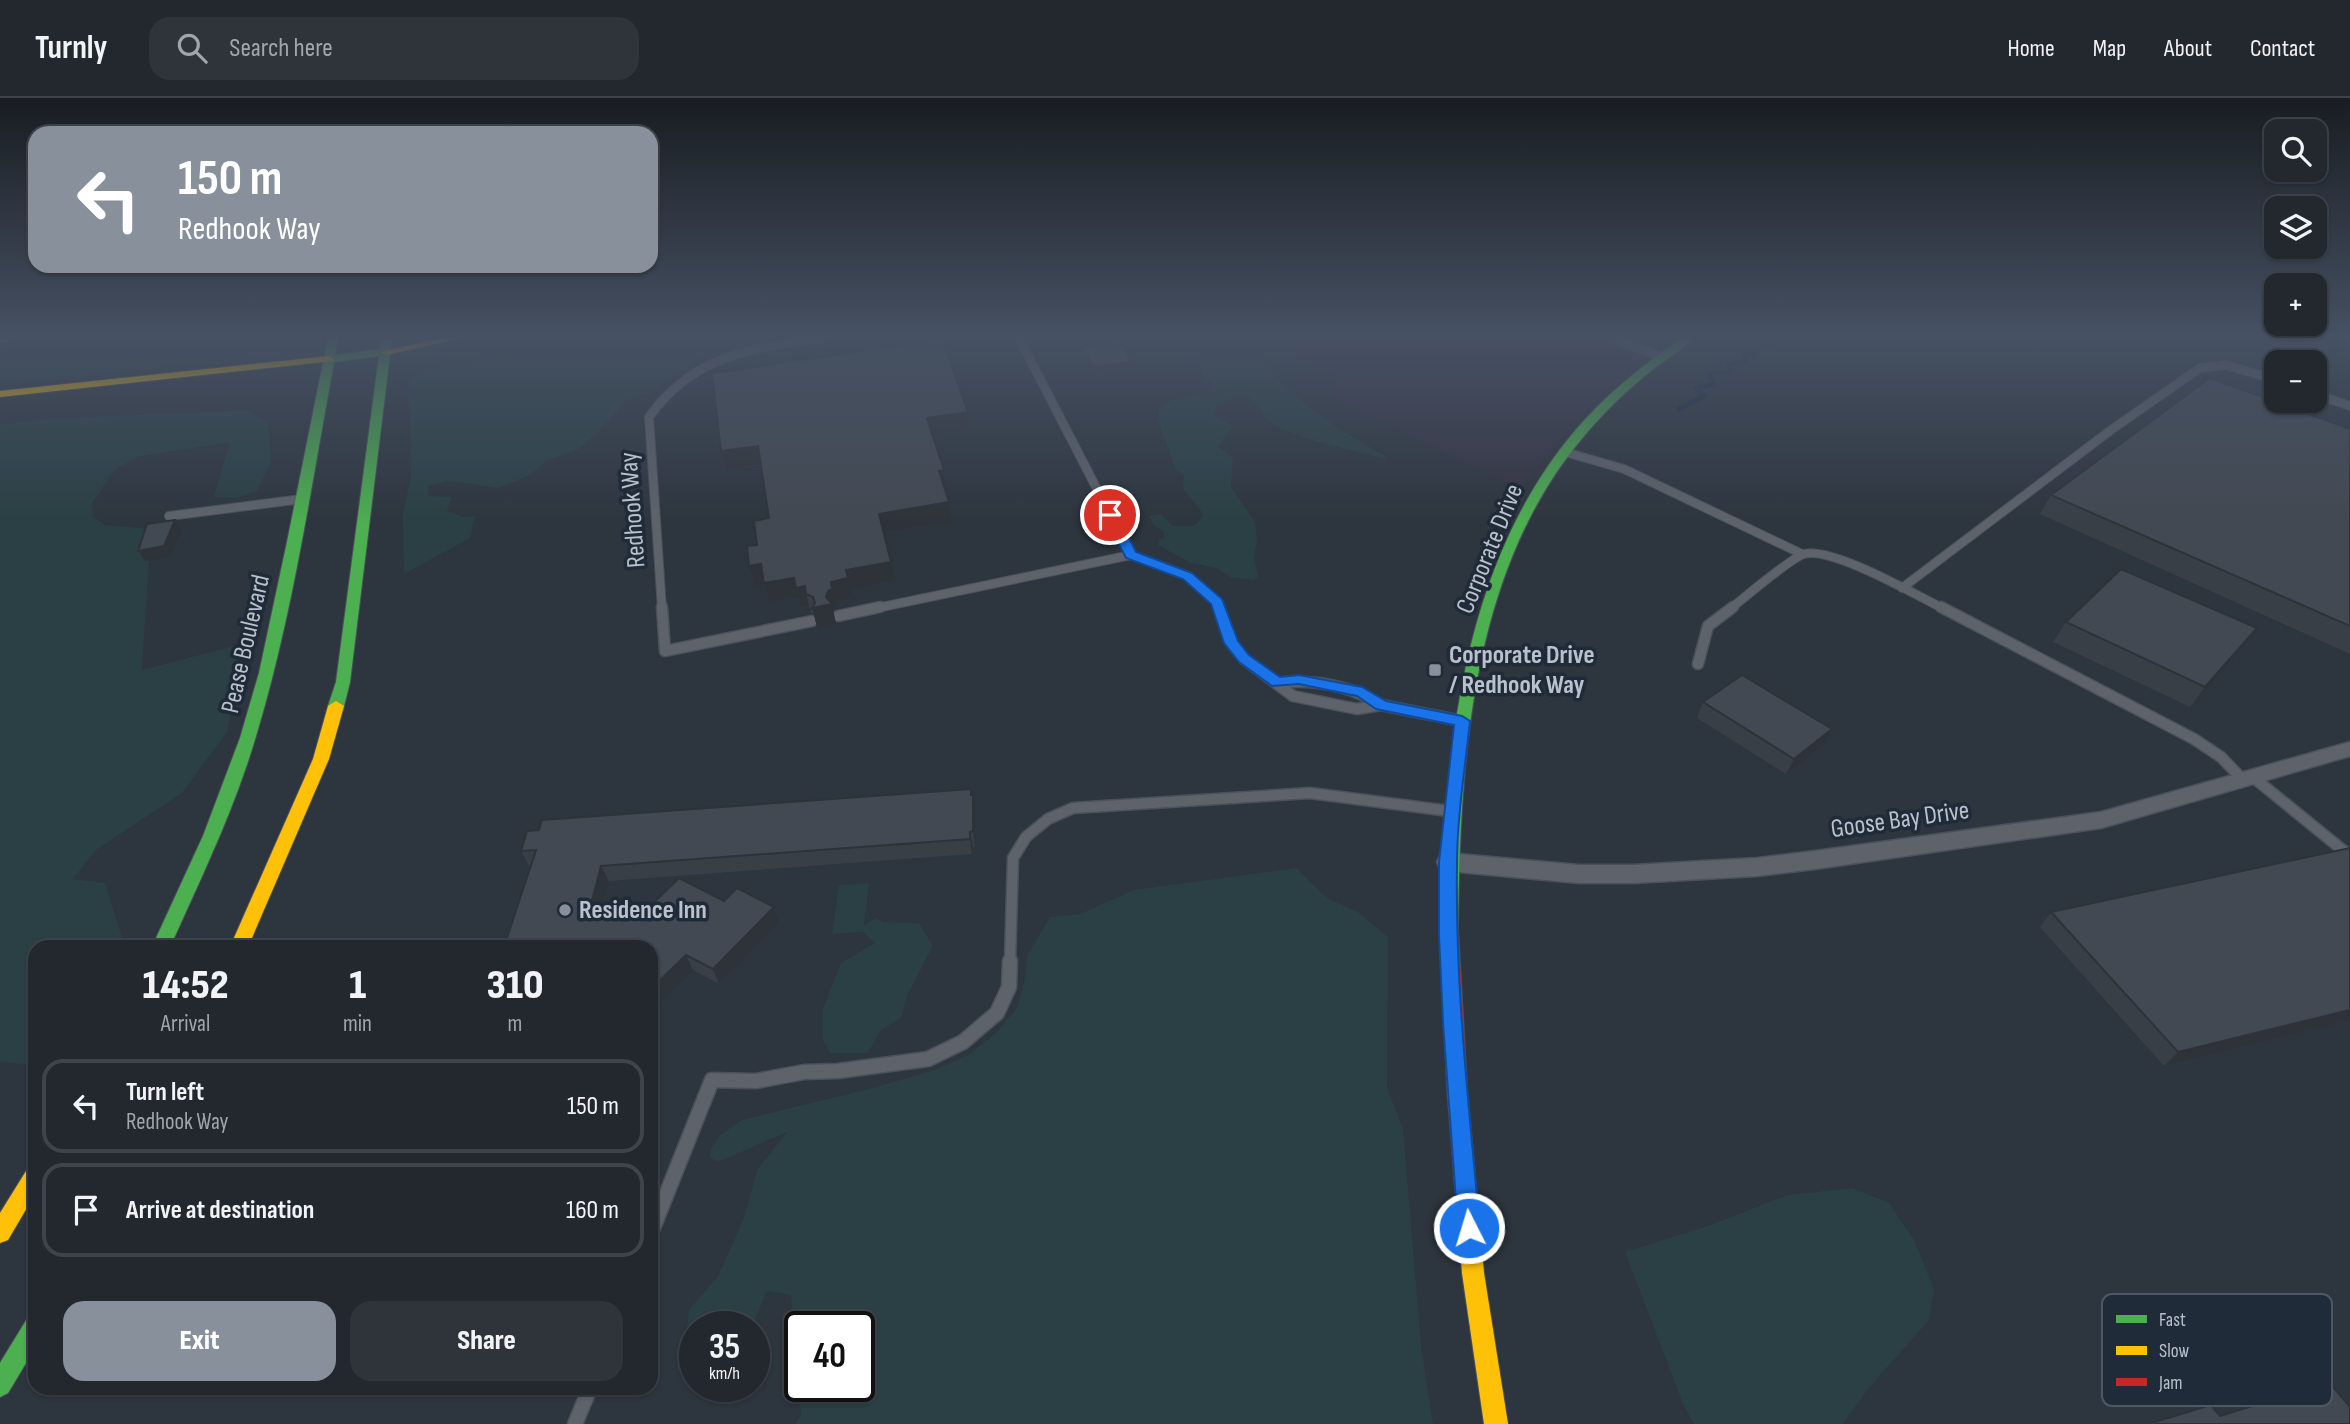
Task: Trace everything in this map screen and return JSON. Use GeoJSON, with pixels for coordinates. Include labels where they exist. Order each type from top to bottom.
{"type":"FeatureCollection","features":[{"type":"Feature","properties":{"kind":"main road","name":"Pease Boulevard"},"geometry":{"type":"LineString","coordinates":[[164,940],[211,836],[248,737],[266,673],[321,400]]}},
{"type":"Feature","properties":{"kind":"main road"},"geometry":{"type":"LineString","coordinates":[[242,940],[321,759],[343,682],[380,400]]}},
{"type":"Feature","properties":{"kind":"main road","name":"Corporate Drive"},"geometry":{"type":"LineString","coordinates":[[1496,1424],[1473,1271],[1452,1023],[1448,862],[1462,721],[1479,644],[1501,573],[1522,521],[1565,452],[1611,400]]}},
{"type":"Feature","properties":{"kind":"main road"},"geometry":{"type":"LineString","coordinates":[[0,1233],[28,1187]]}},
{"type":"Feature","properties":{"kind":"main road"},"geometry":{"type":"LineString","coordinates":[[0,1385],[28,1339]]}},
{"type":"Feature","properties":{"kind":"street","name":"Goose Bay Drive"},"geometry":{"type":"LineString","coordinates":[[1448,862],[1579,874],[1633,874],[1757,867],[2101,820],[2249,780],[2315,757],[2350,749]]}},
{"type":"Feature","properties":{"kind":"lane","name":"Redhook Way"},"geometry":{"type":"LineString","coordinates":[[659,400],[649,417],[665,651],[812,621]]}},
{"type":"Feature","properties":{"kind":"lane"},"geometry":{"type":"LineString","coordinates":[[1051,400],[1131,555]]}},
{"type":"Feature","properties":{"kind":"lane"},"geometry":{"type":"LineString","coordinates":[[1902,588],[2154,400]]}},
{"type":"Feature","properties":{"kind":"lane"},"geometry":{"type":"LineString","coordinates":[[2332,400],[2350,406]]}},
{"type":"Feature","properties":{"kind":"lane"},"geometry":{"type":"LineString","coordinates":[[1565,452],[1624,469],[1802,554]]}},
{"type":"Feature","properties":{"kind":"lane"},"geometry":{"type":"LineString","coordinates":[[169,516],[302,499]]}},
{"type":"Feature","properties":{"kind":"lane"},"geometry":{"type":"LineString","coordinates":[[1699,664],[1708,626],[1802,554],[1821,552],[1835,556],[2194,739],[2350,856]]}},
{"type":"Feature","properties":{"kind":"lane"},"geometry":{"type":"LineString","coordinates":[[838,616],[1131,555],[1188,576],[1198,584],[1217,602],[1231,643],[1244,659],[1293,696],[1357,709],[1381,705],[1462,721]]}},
{"type":"Feature","properties":{"kind":"lane"},"geometry":{"type":"LineString","coordinates":[[1277,683],[1299,680],[1362,692],[1381,705]]}},
{"type":"Feature","properties":{"kind":"lane"},"geometry":{"type":"LineString","coordinates":[[658,1215],[712,1080],[755,1081],[804,1072],[838,1071],[928,1059],[963,1042],[998,1013],[1009,987],[1013,858],[1026,837],[1048,820],[1073,808],[1310,793],[1452,811]]}},
{"type":"Feature","properties":{"kind":"lane"},"geometry":{"type":"LineString","coordinates":[[575,1424],[587,1395]]}},
{"type":"Feature","properties":{"kind":"shaded area"},"geometry":{"type":"Polygon","coordinates":[[[1337,400],[1600,400],[1552,449],[1521,489],[1337,400]]]}},
{"type":"Feature","properties":{"kind":"green space"},"geometry":{"type":"Polygon","coordinates":[[[408,400],[627,400],[580,448],[545,462],[530,475],[499,488],[450,481],[428,486],[428,496],[452,497],[447,511],[463,517],[475,516],[470,538],[404,574],[403,514],[411,477],[408,400]]]}},
{"type":"Feature","properties":{"kind":"green space"},"geometry":{"type":"Polygon","coordinates":[[[1227,400],[1217,404],[1214,416],[1233,426],[1218,446],[1233,458],[1231,487],[1255,522],[1257,540],[1254,559],[1258,577],[1254,580],[1231,578],[1216,568],[1191,563],[1158,545],[1159,540],[1164,538],[1164,531],[1154,526],[1149,516],[1160,514],[1173,526],[1194,526],[1204,515],[1183,488],[1184,475],[1175,469],[1162,432],[1159,409],[1171,401],[1227,400]]]}},
{"type":"Feature","properties":{"kind":"green space"},"geometry":{"type":"Polygon","coordinates":[[[1252,400],[1301,400],[1386,459],[1311,440],[1284,429],[1269,420],[1252,400]]]}},
{"type":"Feature","properties":{"kind":"green space"},"geometry":{"type":"Polygon","coordinates":[[[247,410],[268,423],[271,462],[257,491],[236,498],[214,497],[230,442],[137,457],[116,469],[92,503],[93,517],[106,525],[151,529],[142,670],[245,643],[227,732],[182,793],[96,850],[73,879],[105,883],[123,940],[28,940],[28,1064],[0,1062],[0,425],[48,419],[247,410]]]}},
{"type":"Feature","properties":{"kind":"green space"},"geometry":{"type":"Polygon","coordinates":[[[1296,868],[1327,898],[1358,912],[1388,937],[1387,1088],[1403,1128],[1421,1345],[1433,1424],[795,1424],[801,1415],[800,1402],[875,1402],[875,1311],[792,1311],[791,1295],[767,1291],[758,1311],[689,1311],[718,1276],[744,1218],[757,1170],[787,1132],[718,1162],[710,1157],[711,1149],[719,1136],[742,1120],[865,1090],[931,1071],[967,1056],[997,1032],[1017,1008],[1025,979],[1027,956],[1050,917],[1080,914],[1134,890],[1296,868]]]}},
{"type":"Feature","properties":{"kind":"green space"},"geometry":{"type":"Polygon","coordinates":[[[869,883],[864,925],[877,918],[883,922],[919,923],[933,946],[908,994],[901,1018],[880,1031],[868,1053],[830,1053],[823,1040],[823,1008],[841,963],[875,943],[863,932],[832,934],[839,885],[869,883]]]}},
{"type":"Feature","properties":{"kind":"green space"},"geometry":{"type":"Polygon","coordinates":[[[1852,1188],[1889,1203],[1914,1240],[1934,1289],[1929,1320],[1868,1389],[1843,1424],[1694,1424],[1683,1404],[1625,1252],[1705,1227],[1788,1195],[1852,1188]]]}},
{"type":"Feature","properties":{"kind":"building"},"geometry":{"type":"Polygon","coordinates":[[[715,400],[964,400],[968,412],[927,418],[944,470],[939,471],[949,502],[879,514],[891,562],[846,570],[848,578],[831,582],[832,589],[826,597],[832,604],[812,608],[815,603],[813,597],[806,594],[805,586],[796,588],[794,578],[764,583],[761,564],[749,566],[747,546],[757,545],[754,521],[769,518],[758,446],[721,451],[715,400]]]}},
{"type":"Feature","properties":{"kind":"building"},"geometry":{"type":"Polygon","coordinates":[[[2180,400],[2264,400],[2264,413],[2306,413],[2350,429],[2350,626],[2051,495],[2180,400]]]}},
{"type":"Feature","properties":{"kind":"building"},"geometry":{"type":"Polygon","coordinates":[[[175,520],[164,546],[138,551],[147,524],[175,520]]]}},
{"type":"Feature","properties":{"kind":"building"},"geometry":{"type":"Polygon","coordinates":[[[2121,569],[2257,628],[2205,687],[2066,622],[2121,569]]]}},
{"type":"Feature","properties":{"kind":"building"},"geometry":{"type":"Polygon","coordinates":[[[1742,675],[1832,729],[1794,759],[1703,702],[1742,675]]]}},
{"type":"Feature","properties":{"kind":"building","name":"Residence Inn"},"geometry":{"type":"Polygon","coordinates":[[[971,789],[973,795],[973,831],[970,832],[970,839],[601,866],[587,920],[640,916],[679,878],[724,901],[737,888],[774,907],[713,969],[686,955],[658,982],[658,940],[506,940],[536,850],[521,851],[527,831],[539,830],[542,820],[971,789]]]}},
{"type":"Feature","properties":{"kind":"building"},"geometry":{"type":"Polygon","coordinates":[[[2350,848],[2350,1010],[2178,1052],[2051,912],[2350,848]]]}},
{"type":"Feature","properties":{"kind":"building"},"geometry":{"type":"Polygon","coordinates":[[[2332,1386],[2350,1407],[2350,1424],[2155,1422],[2208,1406],[2212,1406],[2220,1416],[2252,1406],[2332,1406],[2332,1386]]]}},
{"type":"Feature","properties":{"kind":"waterway"},"geometry":{"type":"LineString","coordinates":[[1679,409],[1697,400]]}},
{"type":"Feature","properties":{"kind":"traffic: fast"},"geometry":{"type":"LineString","coordinates":[[164,940],[211,836],[248,738],[266,673],[321,400]]}},
{"type":"Feature","properties":{"kind":"traffic: fast"},"geometry":{"type":"LineString","coordinates":[[336,706],[343,682],[379,400]]}},
{"type":"Feature","properties":{"kind":"traffic: fast"},"geometry":{"type":"LineString","coordinates":[[1449,929],[1454,801],[1461,735],[1472,670],[1488,606],[1511,546],[1540,488],[1577,436],[1612,400]]}},
{"type":"Feature","properties":{"kind":"traffic: fast"},"geometry":{"type":"LineString","coordinates":[[0,1385],[28,1339]]}},
{"type":"Feature","properties":{"kind":"traffic: slow"},"geometry":{"type":"LineString","coordinates":[[242,940],[321,759],[336,706]]}},
{"type":"Feature","properties":{"kind":"traffic: slow"},"geometry":{"type":"LineString","coordinates":[[1457,1087],[1473,1273],[1496,1424]]}},
{"type":"Feature","properties":{"kind":"traffic: slow"},"geometry":{"type":"LineString","coordinates":[[0,1233],[28,1187]]}},
{"type":"Feature","properties":{"kind":"traffic: jam"},"geometry":{"type":"LineString","coordinates":[[1449,929],[1457,1087]]}},
{"type":"Feature","properties":{"kind":"place","name":"Corporate Drive / Redhook Way"},"geometry":{"type":"Point","coordinates":[1435,670]}},
{"type":"Feature","properties":{"kind":"place","name":"Residence Inn"},"geometry":{"type":"Point","coordinates":[565,910]}},
{"type":"Feature","properties":{"kind":"route"},"geometry":{"type":"LineString","coordinates":[[1110,515],[1131,555],[1188,576],[1217,602],[1231,643],[1260,673],[1277,683],[1299,680],[1362,692],[1381,705],[1462,721],[1448,862],[1448,936],[1452,1023],[1469,1228]]}}]}
